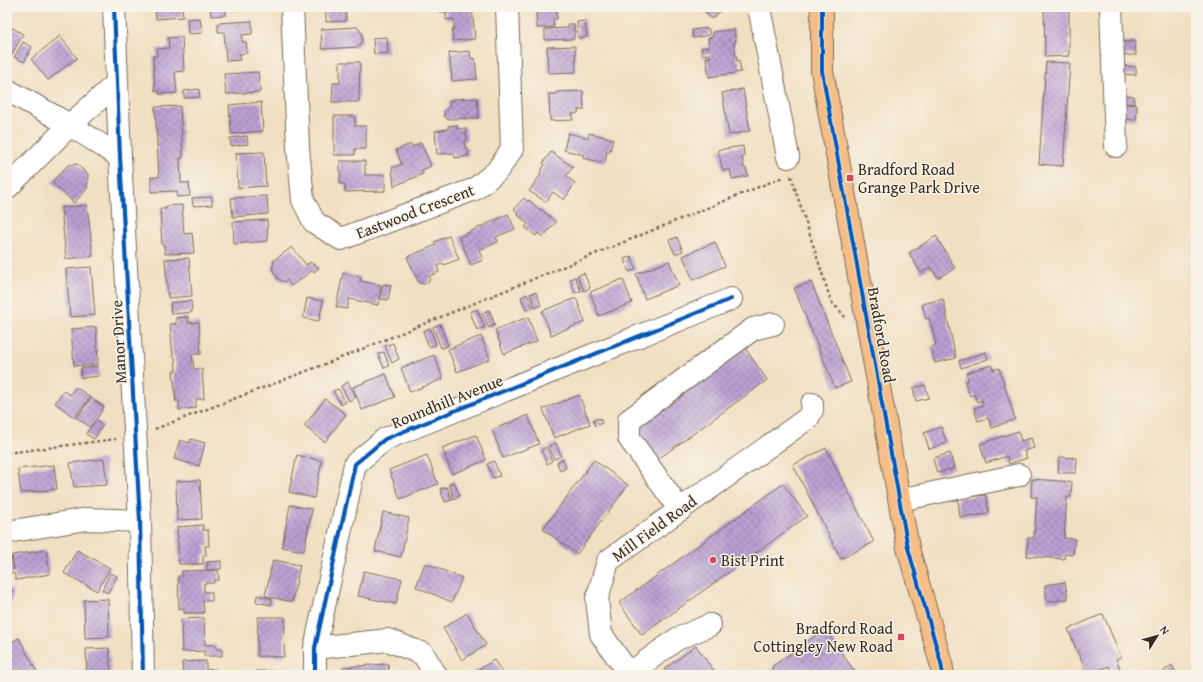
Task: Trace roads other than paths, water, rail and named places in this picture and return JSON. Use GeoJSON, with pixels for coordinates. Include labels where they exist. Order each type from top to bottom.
{"type":"FeatureCollection","features":[{"type":"Feature","properties":{"kind":"main road","name":"Bradford Road"},"geometry":{"type":"LineString","coordinates":[[822,7],[822,71],[908,548],[943,671]]}},
{"type":"Feature","properties":{"kind":"street","name":"Manor Drive"},"geometry":{"type":"LineString","coordinates":[[114,7],[116,83],[140,521],[144,675]]}},
{"type":"Feature","properties":{"kind":"street","name":"Eastwood Crescent"},"geometry":{"type":"LineString","coordinates":[[292,7],[298,147],[303,200],[314,222],[341,240],[475,189],[497,172],[512,149],[507,7]]}},
{"type":"Feature","properties":{"kind":"street"},"geometry":{"type":"LineString","coordinates":[[759,7],[788,157]]}},
{"type":"Feature","properties":{"kind":"street"},"geometry":{"type":"LineString","coordinates":[[1111,7],[1116,146]]}},
{"type":"Feature","properties":{"kind":"street"},"geometry":{"type":"LineString","coordinates":[[7,188],[70,125],[116,83]]}},
{"type":"Feature","properties":{"kind":"street"},"geometry":{"type":"LineString","coordinates":[[7,90],[70,125],[120,157]]}},
{"type":"Feature","properties":{"kind":"street","name":"Roundhill Avenue"},"geometry":{"type":"LineString","coordinates":[[315,675],[315,648],[355,464],[385,439],[731,299]]}},
{"type":"Feature","properties":{"kind":"street"},"geometry":{"type":"LineString","coordinates":[[680,510],[630,438],[629,420],[752,330],[772,324]]}},
{"type":"Feature","properties":{"kind":"street","name":"Mill Field Road"},"geometry":{"type":"LineString","coordinates":[[630,674],[601,634],[597,599],[608,561],[808,418],[812,410],[812,404]]}},
{"type":"Feature","properties":{"kind":"street"},"geometry":{"type":"LineString","coordinates":[[900,500],[1019,475]]}},
{"type":"Feature","properties":{"kind":"street"},"geometry":{"type":"LineString","coordinates":[[7,534],[13,531],[87,519],[140,521]]}},
{"type":"Feature","properties":{"kind":"street"},"geometry":{"type":"LineString","coordinates":[[630,674],[677,639],[710,625]]}},
{"type":"Feature","properties":{"kind":"street"},"geometry":{"type":"LineString","coordinates":[[315,648],[388,640],[423,654],[436,675]]}},
{"type":"Feature","properties":{"kind":"place","name":"Bradford Road Grange Park Drive"},"geometry":{"type":"Point","coordinates":[850,178]}},
{"type":"Feature","properties":{"kind":"place","name":"Bist Print"},"geometry":{"type":"Point","coordinates":[713,560]}},
{"type":"Feature","properties":{"kind":"place","name":"Bradford Road Cottingley New Road"},"geometry":{"type":"Point","coordinates":[901,637]}}]}
